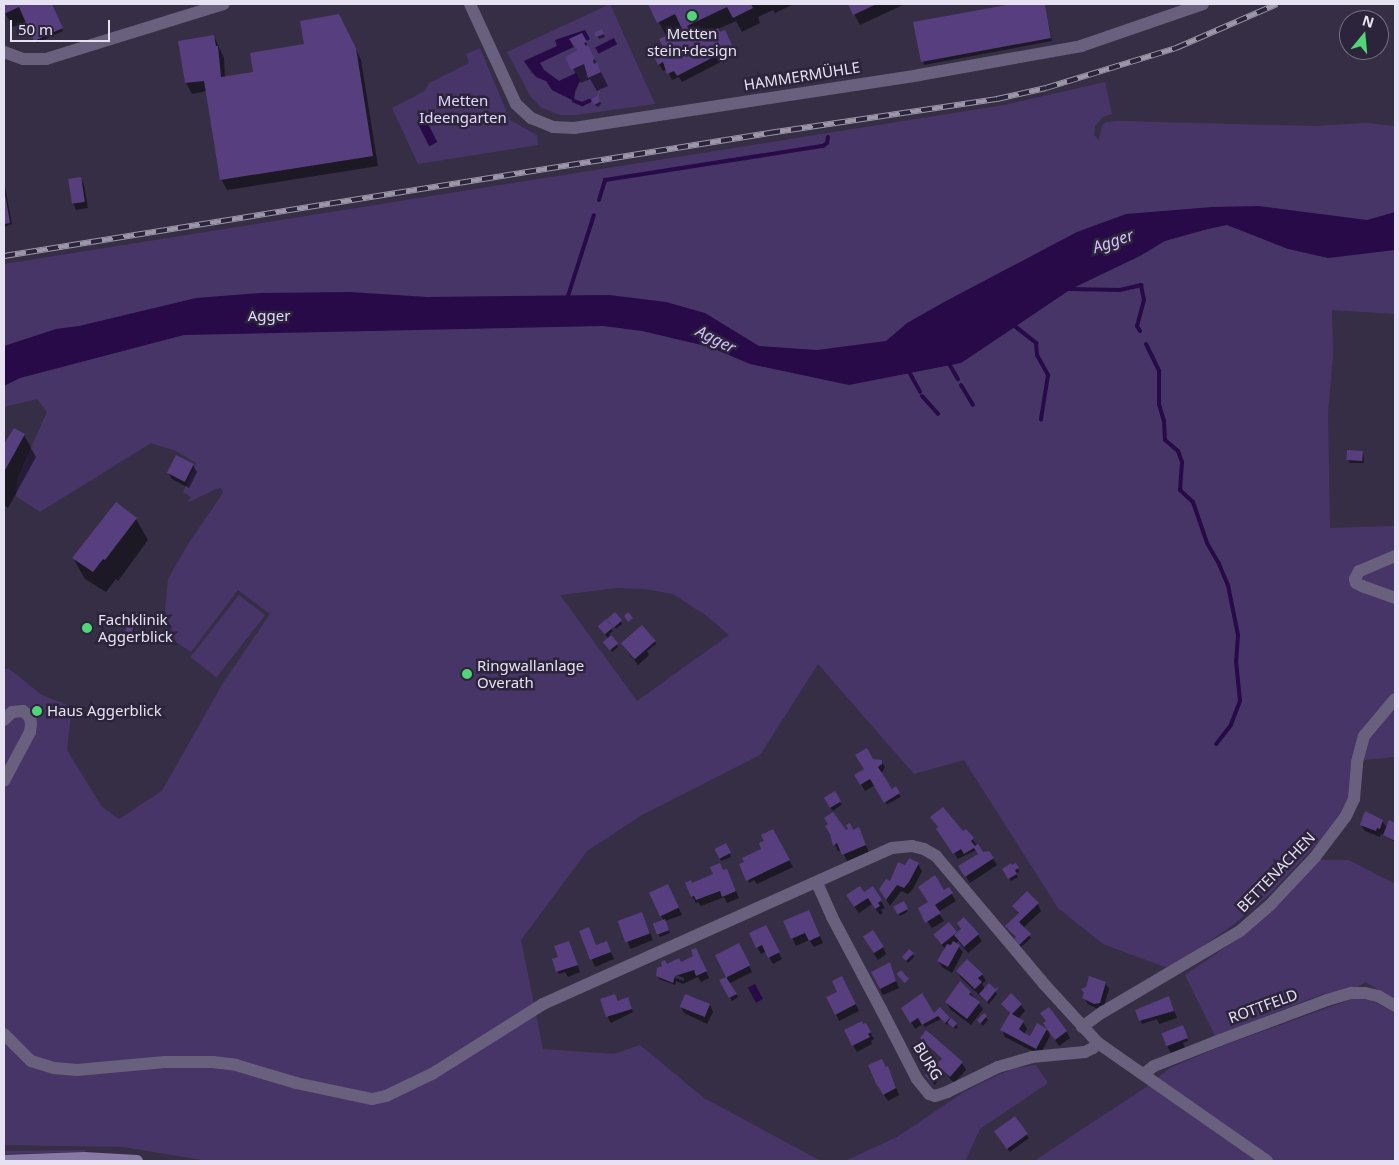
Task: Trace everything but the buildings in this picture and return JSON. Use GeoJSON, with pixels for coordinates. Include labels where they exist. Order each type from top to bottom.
{"type":"FeatureCollection","features":[{"type":"Feature","properties":{"kind":"main road"},"geometry":{"type":"LineString","coordinates":[[4,1161],[84,1158],[137,1161]]}},
{"type":"Feature","properties":{"kind":"street"},"geometry":{"type":"LineString","coordinates":[[4,52],[23,59],[46,59],[224,4]]}},
{"type":"Feature","properties":{"kind":"street","name":"HAMMERMÜHLE"},"geometry":{"type":"LineString","coordinates":[[470,4],[516,104],[530,118],[553,127],[574,128],[919,75],[1081,46],[1203,4]]}},
{"type":"Feature","properties":{"kind":"street"},"geometry":{"type":"LineString","coordinates":[[1395,556],[1359,571],[1355,578],[1356,583],[1362,586],[1395,598]]}},
{"type":"Feature","properties":{"kind":"street","name":"BETTENACHEN"},"geometry":{"type":"LineString","coordinates":[[1082,1027],[1240,931],[1270,906],[1315,857],[1346,816],[1354,799],[1357,762],[1364,736],[1395,699]]}},
{"type":"Feature","properties":{"kind":"street"},"geometry":{"type":"LineString","coordinates":[[4,720],[12,712],[23,711],[30,717],[31,724],[30,732],[4,781]]}},
{"type":"Feature","properties":{"kind":"street"},"geometry":{"type":"LineString","coordinates":[[4,1034],[31,1061],[54,1068],[77,1070],[165,1062],[213,1062],[236,1065],[296,1083],[372,1099],[386,1096],[432,1074],[543,1004],[892,848],[903,846],[924,849],[936,856],[1082,1027],[1098,1043],[1145,1073],[1267,1161]]}},
{"type":"Feature","properties":{"kind":"street","name":"BURG"},"geometry":{"type":"LineString","coordinates":[[817,883],[832,918],[918,1079],[929,1094],[934,1096],[948,1092],[998,1067],[1032,1057],[1085,1052],[1098,1043]]}},
{"type":"Feature","properties":{"kind":"street","name":"ROTTFELD"},"geometry":{"type":"LineString","coordinates":[[1145,1073],[1154,1066],[1327,1000],[1365,993],[1378,996],[1395,1006]]}},
{"type":"Feature","properties":{"kind":"green space","name":"Metten Ideengarten"},"geometry":{"type":"Polygon","coordinates":[[[610,4],[655,104],[576,115],[560,115],[542,108],[531,97],[507,52],[610,4]],[[585,30],[555,40],[557,46],[524,61],[531,73],[546,81],[552,90],[569,98],[574,97],[579,84],[576,73],[559,81],[544,70],[539,62],[575,47],[577,50],[565,57],[571,69],[584,64],[588,77],[601,71],[597,63],[594,64],[593,60],[595,59],[588,45],[586,46],[584,43],[585,30]],[[603,82],[597,96],[591,99],[594,105],[600,102],[599,97],[603,82]]]}},
{"type":"Feature","properties":{"kind":"green space","name":"Metten Ideengarten"},"geometry":{"type":"Polygon","coordinates":[[[480,48],[510,120],[537,135],[538,145],[418,164],[392,108],[425,91],[429,83],[469,63],[466,54],[480,48]]]}},
{"type":"Feature","properties":{"kind":"green space","name":"Agger"},"geometry":{"type":"Polygon","coordinates":[[[1105,82],[1112,114],[1103,117],[1095,126],[1094,135],[1099,140],[1102,125],[1106,122],[1119,121],[1315,126],[1366,123],[1395,126],[1395,314],[1332,310],[1333,355],[1328,413],[1330,528],[1395,526],[1395,757],[1363,760],[1342,814],[1332,828],[1269,895],[1233,925],[1170,969],[1103,944],[1058,908],[964,760],[914,774],[818,664],[760,755],[642,815],[587,851],[521,940],[543,1049],[614,1054],[640,1045],[704,1098],[821,1161],[208,1161],[123,1147],[4,1145],[4,670],[8,668],[42,695],[72,707],[67,750],[102,807],[119,819],[162,791],[223,683],[270,614],[238,590],[191,652],[176,642],[165,611],[168,579],[190,541],[223,493],[221,488],[216,489],[187,503],[191,497],[183,492],[196,463],[176,451],[151,443],[40,512],[16,496],[17,479],[47,412],[37,399],[4,407],[4,264],[1004,105],[1105,82]],[[1141,254],[1090,263],[961,363],[1071,289],[1141,254]],[[617,588],[560,595],[637,701],[729,635],[708,617],[673,594],[645,589],[617,588]]]}},
{"type":"Feature","properties":{"kind":"green space"},"geometry":{"type":"Polygon","coordinates":[[[239,595],[265,615],[216,678],[190,657],[239,595]]]}},
{"type":"Feature","properties":{"kind":"green space"},"geometry":{"type":"Polygon","coordinates":[[[1320,860],[1349,860],[1395,884],[1395,1000],[1366,982],[1353,989],[1323,994],[1215,1036],[1185,975],[1248,932],[1275,908],[1320,860]]]}},
{"type":"Feature","properties":{"kind":"green space"},"geometry":{"type":"Polygon","coordinates":[[[1355,998],[1371,1000],[1395,1013],[1395,1161],[1034,1161],[1148,1086],[1170,1068],[1222,1046],[1355,998]]]}},
{"type":"Feature","properties":{"kind":"green space"},"geometry":{"type":"Polygon","coordinates":[[[1036,1065],[1048,1083],[980,1129],[965,1161],[845,1161],[897,1137],[964,1092],[1016,1068],[1036,1065]]]}},
{"type":"Feature","properties":{"kind":"green space"},"geometry":{"type":"Polygon","coordinates":[[[85,1150],[85,1152],[4,1154],[4,1151],[85,1150]]]}},
{"type":"Feature","properties":{"kind":"water"},"geometry":{"type":"Polygon","coordinates":[[[585,30],[590,39],[586,41],[582,33],[570,39],[573,47],[540,63],[544,70],[559,81],[576,73],[580,81],[575,91],[574,101],[552,90],[546,81],[536,77],[524,61],[557,46],[555,40],[585,30]]]}},
{"type":"Feature","properties":{"kind":"water"},"geometry":{"type":"Polygon","coordinates":[[[614,38],[617,44],[598,54],[595,48],[614,38]]]}},
{"type":"Feature","properties":{"kind":"water"},"geometry":{"type":"Polygon","coordinates":[[[425,118],[437,142],[429,146],[417,122],[425,118]]]}},
{"type":"Feature","properties":{"kind":"water","name":"Agger"},"geometry":{"type":"Polygon","coordinates":[[[1259,206],[1367,220],[1395,212],[1395,250],[1328,258],[1288,249],[1227,225],[1208,229],[1165,241],[1140,256],[1071,289],[961,363],[849,385],[750,364],[710,347],[642,331],[603,326],[184,335],[20,378],[4,386],[4,346],[56,329],[79,326],[196,298],[259,293],[350,292],[427,297],[609,295],[666,302],[705,313],[759,346],[817,350],[886,341],[907,323],[946,301],[1077,232],[1126,214],[1212,207],[1259,206]]]}},
{"type":"Feature","properties":{"kind":"water"},"geometry":{"type":"Polygon","coordinates":[[[755,984],[763,999],[756,1003],[748,988],[755,984]]]}},
{"type":"Feature","properties":{"kind":"waterway"},"geometry":{"type":"LineString","coordinates":[[574,101],[582,104],[589,101]]}},
{"type":"Feature","properties":{"kind":"waterway"},"geometry":{"type":"LineString","coordinates":[[599,200],[605,180],[823,146],[827,143],[828,137]]}},
{"type":"Feature","properties":{"kind":"waterway"},"geometry":{"type":"LineString","coordinates":[[567,299],[594,215]]}},
{"type":"Feature","properties":{"kind":"waterway"},"geometry":{"type":"LineString","coordinates":[[1069,289],[1120,290],[1141,285],[1144,300],[1137,326],[1140,331]]}},
{"type":"Feature","properties":{"kind":"waterway"},"geometry":{"type":"LineString","coordinates":[[1012,324],[1036,343],[1037,355],[1048,375],[1041,419]]}},
{"type":"Feature","properties":{"kind":"waterway"},"geometry":{"type":"LineString","coordinates":[[1146,344],[1159,371],[1159,404],[1164,421],[1165,440],[1178,451],[1182,462],[1180,490],[1193,502],[1207,543],[1228,585],[1238,635],[1236,661],[1240,701],[1231,725],[1216,744]]}},
{"type":"Feature","properties":{"kind":"waterway"},"geometry":{"type":"LineString","coordinates":[[948,362],[958,379]]}},
{"type":"Feature","properties":{"kind":"waterway"},"geometry":{"type":"LineString","coordinates":[[908,370],[920,392]]}},
{"type":"Feature","properties":{"kind":"waterway"},"geometry":{"type":"LineString","coordinates":[[961,385],[973,405]]}},
{"type":"Feature","properties":{"kind":"waterway"},"geometry":{"type":"LineString","coordinates":[[922,396],[938,414]]}},
{"type":"Feature","properties":{"kind":"railway"},"geometry":{"type":"LineString","coordinates":[[4,256],[769,133],[997,99],[1046,88],[1176,48],[1277,4]]}},
{"type":"Feature","properties":{"kind":"place","name":"Metten stein+design"},"geometry":{"type":"Point","coordinates":[692,16]}},
{"type":"Feature","properties":{"kind":"place","name":"Fachklinik Aggerblick"},"geometry":{"type":"Point","coordinates":[87,628]}},
{"type":"Feature","properties":{"kind":"place","name":"Ringwallanlage Overath"},"geometry":{"type":"Point","coordinates":[467,674]}},
{"type":"Feature","properties":{"kind":"place","name":"Haus Aggerblick"},"geometry":{"type":"Point","coordinates":[37,711]}}]}
